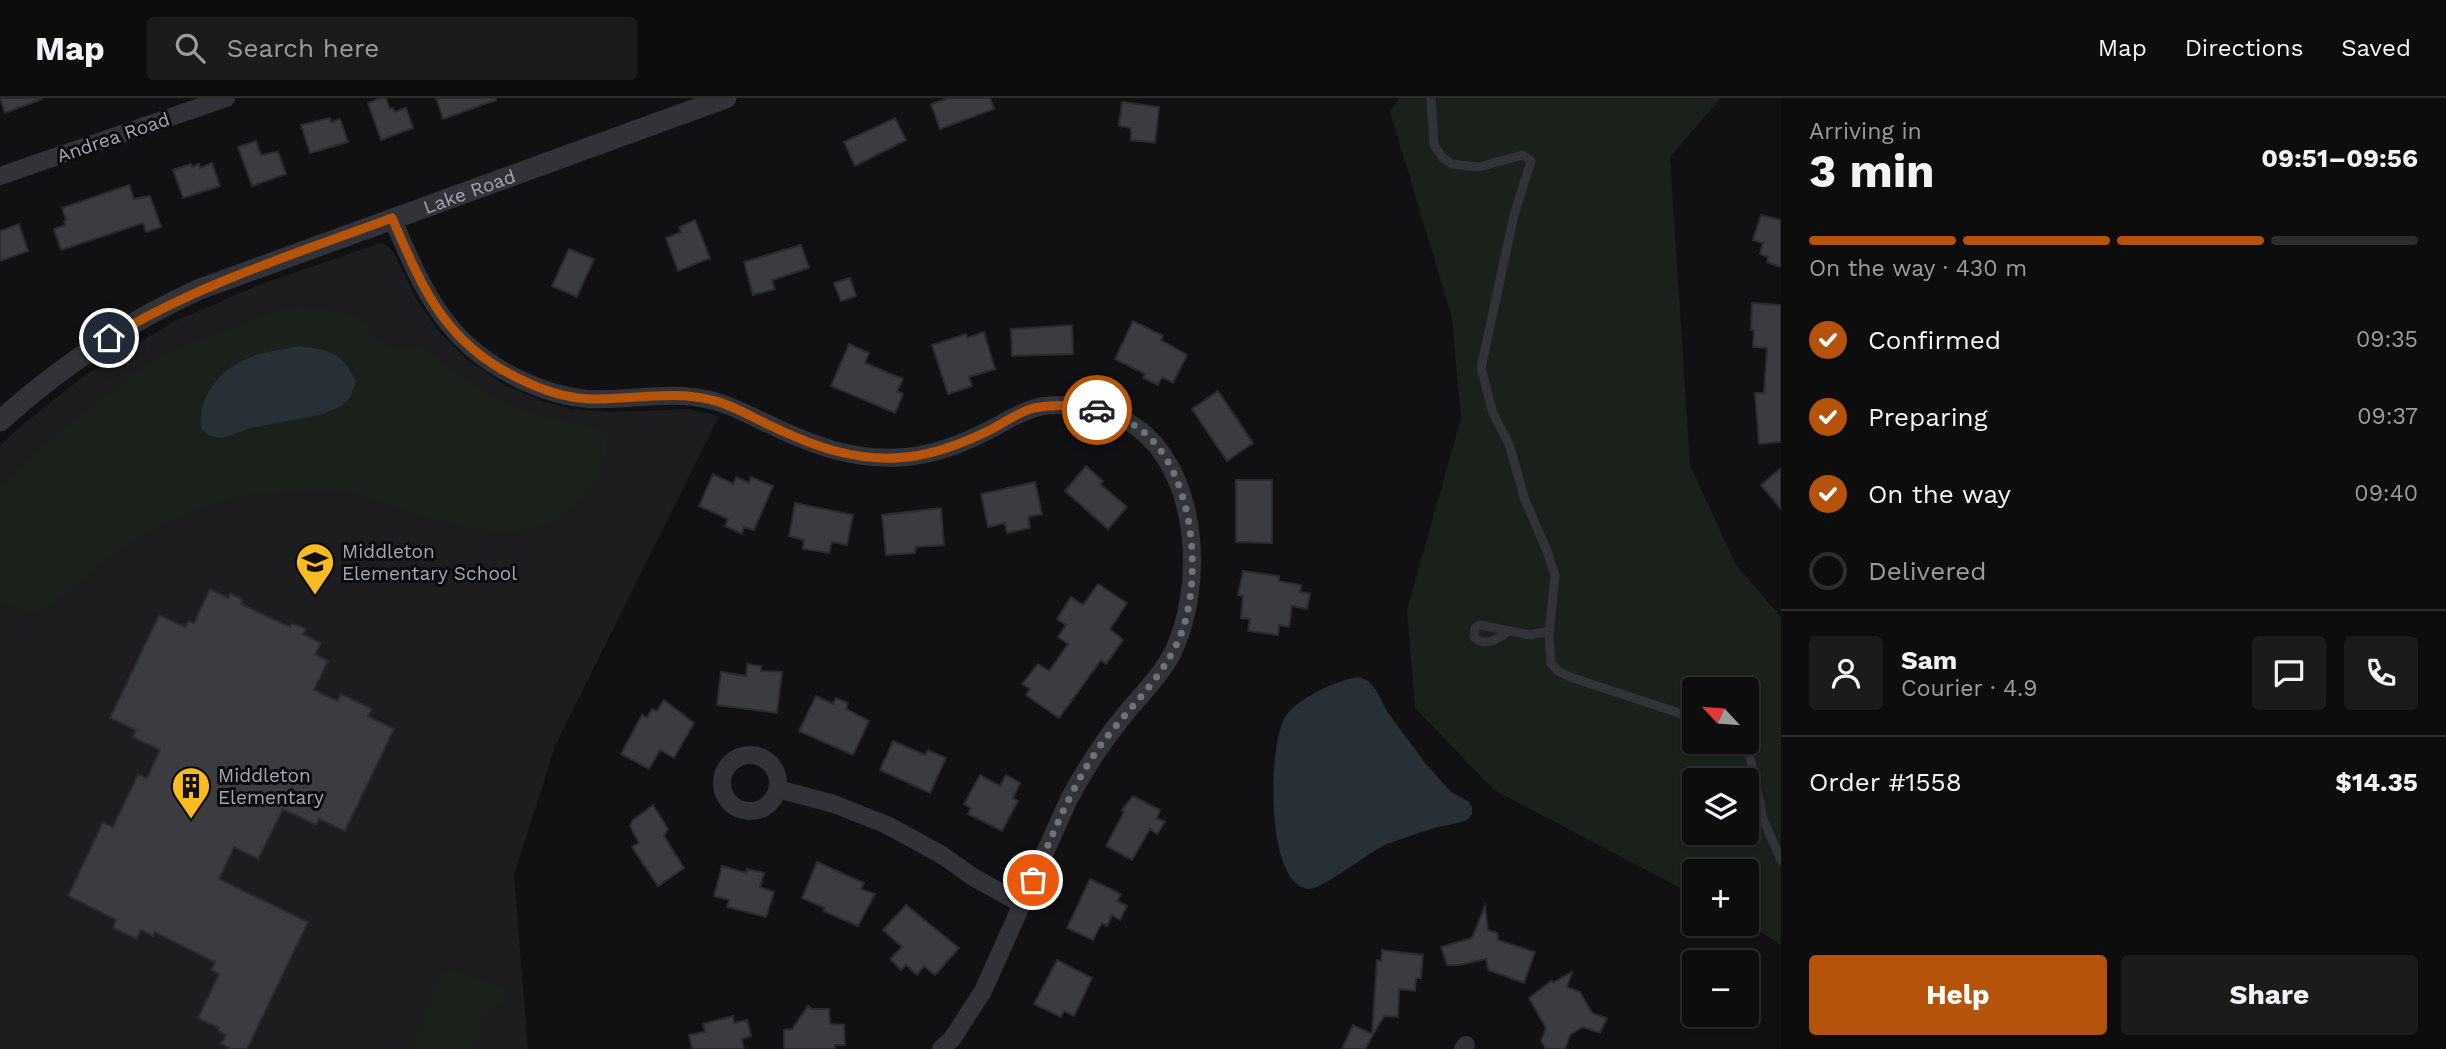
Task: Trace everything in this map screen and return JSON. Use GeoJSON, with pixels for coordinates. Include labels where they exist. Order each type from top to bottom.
{"type":"FeatureCollection","features":[{"type":"Feature","properties":{"kind":"street","name":"Andrea Road"},"geometry":{"type":"LineString","coordinates":[[0,176],[226,98]]}},
{"type":"Feature","properties":{"kind":"street","name":"Lake Road"},"geometry":{"type":"LineString","coordinates":[[0,421],[70,364],[109,338],[162,308],[215,283],[726,98]]}},
{"type":"Feature","properties":{"kind":"street"},"geometry":{"type":"LineString","coordinates":[[392,218],[420,282],[447,325],[466,344],[497,367],[534,386],[562,395],[588,399],[691,396],[714,400],[824,449],[879,458],[937,452],[973,438],[1031,409],[1073,405],[1122,418],[1145,433],[1163,454],[1175,477],[1184,504],[1192,559],[1188,612],[1181,635],[1164,666],[1083,772],[983,990],[969,1015],[941,1049]]}},
{"type":"Feature","properties":{"kind":"street"},"geometry":{"type":"LineString","coordinates":[[778,789],[834,804],[887,825],[1022,904]]}},
{"type":"Feature","properties":{"kind":"lane"},"geometry":{"type":"LineString","coordinates":[[1431,98],[1434,145],[1443,159],[1452,164],[1472,167],[1497,164],[1523,155],[1531,161],[1514,215],[1481,368],[1493,413],[1509,443],[1525,500],[1548,551],[1555,576],[1549,631],[1551,663],[1558,671],[1570,677],[1682,715]]}},
{"type":"Feature","properties":{"kind":"lane"},"geometry":{"type":"LineString","coordinates":[[1509,631],[1530,635],[1549,631]]}},
{"type":"Feature","properties":{"kind":"lane"},"geometry":{"type":"LineString","coordinates":[[1748,754],[1763,819],[1781,860]]}},
{"type":"Feature","properties":{"kind":"shaded area"},"geometry":{"type":"Polygon","coordinates":[[[1399,98],[1721,98],[1670,157],[1690,465],[1736,565],[1781,617],[1781,945],[1759,931],[1759,859],[1682,859],[1682,889],[1494,790],[1415,708],[1407,610],[1461,418],[1452,318],[1390,112],[1399,98]]]}},
{"type":"Feature","properties":{"kind":"shaded area","name":"Middleton Elementary School"},"geometry":{"type":"Polygon","coordinates":[[[380,243],[388,246],[394,253],[416,299],[440,333],[466,359],[507,386],[542,401],[572,409],[612,412],[687,409],[719,416],[555,746],[514,875],[528,1049],[0,1049],[0,446],[81,378],[173,322],[259,285],[380,243]]]}},
{"type":"Feature","properties":{"kind":"shaded area"},"geometry":{"type":"Polygon","coordinates":[[[302,305],[357,317],[366,323],[380,341],[390,347],[421,346],[473,383],[529,412],[586,425],[603,432],[608,438],[602,469],[585,495],[561,517],[533,528],[503,531],[439,521],[340,492],[256,494],[236,498],[192,512],[150,531],[117,552],[50,605],[26,610],[0,603],[0,488],[43,445],[106,394],[165,353],[272,312],[302,305]]]}},
{"type":"Feature","properties":{"kind":"shaded area"},"geometry":{"type":"Polygon","coordinates":[[[299,346],[327,351],[346,364],[356,382],[350,398],[341,406],[324,414],[251,428],[223,438],[209,436],[201,428],[207,394],[221,376],[240,362],[256,355],[299,346]]]}},
{"type":"Feature","properties":{"kind":"shaded area"},"geometry":{"type":"Polygon","coordinates":[[[1359,677],[1368,681],[1376,690],[1388,713],[1426,764],[1451,792],[1468,801],[1472,814],[1464,821],[1387,844],[1324,884],[1309,889],[1295,882],[1284,865],[1278,841],[1274,783],[1279,732],[1285,717],[1298,703],[1330,686],[1359,677]]]}},
{"type":"Feature","properties":{"kind":"shaded area"},"geometry":{"type":"Polygon","coordinates":[[[452,968],[501,986],[508,992],[505,1001],[479,1019],[482,1025],[473,1049],[412,1049],[439,973],[452,968]]]}},
{"type":"Feature","properties":{"kind":"building"},"geometry":{"type":"Polygon","coordinates":[[[0,98],[42,98],[42,99],[5,113],[0,98]]]}},
{"type":"Feature","properties":{"kind":"building"},"geometry":{"type":"Polygon","coordinates":[[[386,98],[394,112],[406,108],[413,128],[381,140],[368,103],[386,98]]]}},
{"type":"Feature","properties":{"kind":"building"},"geometry":{"type":"Polygon","coordinates":[[[436,98],[495,98],[496,100],[443,119],[436,98]]]}},
{"type":"Feature","properties":{"kind":"building"},"geometry":{"type":"Polygon","coordinates":[[[949,98],[990,98],[994,109],[940,129],[931,104],[949,98]]]}},
{"type":"Feature","properties":{"kind":"building"},"geometry":{"type":"Polygon","coordinates":[[[1122,102],[1159,107],[1155,143],[1131,140],[1131,128],[1119,126],[1122,102]]]}},
{"type":"Feature","properties":{"kind":"building"},"geometry":{"type":"Polygon","coordinates":[[[330,118],[331,122],[340,119],[348,142],[310,153],[301,125],[330,118]]]}},
{"type":"Feature","properties":{"kind":"building"},"geometry":{"type":"Polygon","coordinates":[[[895,118],[906,140],[855,166],[844,142],[895,118]]]}},
{"type":"Feature","properties":{"kind":"building"},"geometry":{"type":"Polygon","coordinates":[[[256,141],[261,155],[278,152],[286,174],[252,186],[238,147],[256,141]]]}},
{"type":"Feature","properties":{"kind":"building"},"geometry":{"type":"Polygon","coordinates":[[[212,163],[220,186],[183,198],[173,170],[191,164],[192,167],[199,164],[200,168],[212,163]]]}},
{"type":"Feature","properties":{"kind":"building"},"geometry":{"type":"Polygon","coordinates":[[[129,185],[134,199],[150,196],[161,227],[146,232],[143,223],[61,250],[54,229],[65,225],[62,208],[129,185]]]}},
{"type":"Feature","properties":{"kind":"building"},"geometry":{"type":"Polygon","coordinates":[[[1761,215],[1781,220],[1781,267],[1767,262],[1768,257],[1760,254],[1763,243],[1753,240],[1761,215]]]}},
{"type":"Feature","properties":{"kind":"building"},"geometry":{"type":"Polygon","coordinates":[[[695,220],[710,258],[678,271],[666,238],[681,232],[679,227],[695,220]]]}},
{"type":"Feature","properties":{"kind":"building"},"geometry":{"type":"Polygon","coordinates":[[[19,224],[28,251],[0,261],[0,231],[19,224]]]}},
{"type":"Feature","properties":{"kind":"building"},"geometry":{"type":"Polygon","coordinates":[[[801,245],[809,268],[772,280],[775,289],[753,295],[744,262],[801,245]]]}},
{"type":"Feature","properties":{"kind":"building"},"geometry":{"type":"Polygon","coordinates":[[[569,249],[594,259],[577,297],[552,286],[569,249]]]}},
{"type":"Feature","properties":{"kind":"building"},"geometry":{"type":"Polygon","coordinates":[[[850,278],[856,296],[841,301],[834,283],[850,278]]]}},
{"type":"Feature","properties":{"kind":"building"},"geometry":{"type":"Polygon","coordinates":[[[1752,303],[1781,305],[1781,442],[1759,444],[1755,393],[1764,393],[1767,348],[1753,347],[1752,303]]]}},
{"type":"Feature","properties":{"kind":"building"},"geometry":{"type":"Polygon","coordinates":[[[1133,321],[1163,336],[1161,340],[1187,355],[1173,383],[1162,377],[1158,385],[1143,378],[1145,374],[1115,359],[1133,321]]]}},
{"type":"Feature","properties":{"kind":"building"},"geometry":{"type":"Polygon","coordinates":[[[1072,325],[1073,354],[1012,356],[1011,329],[1072,325]]]}},
{"type":"Feature","properties":{"kind":"building"},"geometry":{"type":"Polygon","coordinates":[[[984,332],[995,369],[969,377],[972,386],[948,394],[932,345],[966,334],[967,338],[984,332]]]}},
{"type":"Feature","properties":{"kind":"building"},"geometry":{"type":"Polygon","coordinates":[[[849,344],[869,353],[865,363],[903,379],[897,391],[903,394],[895,413],[831,386],[849,344]]]}},
{"type":"Feature","properties":{"kind":"building"},"geometry":{"type":"Polygon","coordinates":[[[1218,391],[1253,443],[1227,461],[1192,409],[1218,391]]]}},
{"type":"Feature","properties":{"kind":"building"},"geometry":{"type":"Polygon","coordinates":[[[1086,466],[1103,481],[1100,484],[1127,507],[1108,529],[1065,491],[1086,466]]]}},
{"type":"Feature","properties":{"kind":"building"},"geometry":{"type":"Polygon","coordinates":[[[1781,468],[1781,509],[1761,485],[1781,468]]]}},
{"type":"Feature","properties":{"kind":"building"},"geometry":{"type":"Polygon","coordinates":[[[713,474],[733,484],[736,477],[749,483],[751,477],[773,486],[754,530],[744,527],[742,534],[725,526],[728,519],[699,506],[713,474]]]}},
{"type":"Feature","properties":{"kind":"building"},"geometry":{"type":"Polygon","coordinates":[[[1236,480],[1272,480],[1272,543],[1236,542],[1236,480]]]}},
{"type":"Feature","properties":{"kind":"building"},"geometry":{"type":"Polygon","coordinates":[[[1035,482],[1042,514],[1028,517],[1030,528],[1007,533],[1005,523],[988,527],[981,494],[1035,482]]]}},
{"type":"Feature","properties":{"kind":"building"},"geometry":{"type":"Polygon","coordinates":[[[795,503],[853,515],[847,545],[832,542],[829,553],[803,549],[804,540],[789,536],[795,503]]]}},
{"type":"Feature","properties":{"kind":"building"},"geometry":{"type":"Polygon","coordinates":[[[941,508],[944,545],[916,547],[915,553],[886,555],[882,515],[941,508]]]}},
{"type":"Feature","properties":{"kind":"building"},"geometry":{"type":"Polygon","coordinates":[[[1243,571],[1279,576],[1279,581],[1301,585],[1300,592],[1310,593],[1307,609],[1292,606],[1289,627],[1279,625],[1278,635],[1248,631],[1250,619],[1241,618],[1243,596],[1238,595],[1243,571]]]}},
{"type":"Feature","properties":{"kind":"building"},"geometry":{"type":"Polygon","coordinates":[[[1098,584],[1127,603],[1110,629],[1123,640],[1106,664],[1101,660],[1059,718],[1026,695],[1030,689],[1022,684],[1038,664],[1049,671],[1068,644],[1058,637],[1066,625],[1057,619],[1071,597],[1083,605],[1098,584]]]}},
{"type":"Feature","properties":{"kind":"building","name":"Middleton Elementary"},"geometry":{"type":"Polygon","coordinates":[[[210,589],[228,598],[230,593],[243,600],[241,604],[290,627],[292,623],[306,629],[303,634],[321,643],[315,654],[328,661],[314,690],[338,701],[341,694],[372,709],[368,716],[394,729],[345,831],[319,819],[316,825],[283,809],[258,859],[234,847],[219,879],[308,922],[247,1049],[231,1049],[221,1044],[226,1035],[218,1031],[219,1028],[198,1018],[219,974],[211,970],[215,962],[155,932],[153,936],[141,930],[137,939],[113,928],[116,920],[68,896],[103,822],[113,827],[138,774],[147,778],[160,750],[133,737],[136,730],[110,718],[159,615],[185,627],[189,621],[194,623],[210,589]]]}},
{"type":"Feature","properties":{"kind":"building"},"geometry":{"type":"Polygon","coordinates":[[[747,664],[761,666],[761,671],[782,672],[777,713],[717,705],[721,672],[746,676],[747,664]]]}},
{"type":"Feature","properties":{"kind":"building"},"geometry":{"type":"Polygon","coordinates":[[[816,696],[833,704],[836,698],[848,703],[846,709],[869,721],[853,755],[799,731],[816,696]]]}},
{"type":"Feature","properties":{"kind":"building"},"geometry":{"type":"Polygon","coordinates":[[[664,700],[694,723],[674,758],[660,750],[649,769],[621,754],[642,715],[647,718],[652,709],[657,711],[664,700]]]}},
{"type":"Feature","properties":{"kind":"building"},"geometry":{"type":"Polygon","coordinates":[[[893,741],[925,755],[928,750],[946,758],[930,793],[880,770],[893,741]]]}},
{"type":"Feature","properties":{"kind":"building"},"geometry":{"type":"Polygon","coordinates":[[[980,775],[1000,786],[1006,775],[1020,783],[1013,798],[1018,801],[1002,831],[968,814],[971,808],[964,804],[980,775]]]}},
{"type":"Feature","properties":{"kind":"building"},"geometry":{"type":"Polygon","coordinates":[[[1133,796],[1160,810],[1157,818],[1165,822],[1157,834],[1150,829],[1132,860],[1106,846],[1124,812],[1122,810],[1133,796]]]}},
{"type":"Feature","properties":{"kind":"building"},"geometry":{"type":"Polygon","coordinates":[[[653,805],[668,829],[664,836],[684,868],[658,886],[632,847],[639,843],[630,826],[632,821],[653,805]]]}},
{"type":"Feature","properties":{"kind":"building"},"geometry":{"type":"Polygon","coordinates":[[[817,862],[864,883],[861,889],[875,894],[858,926],[823,911],[825,908],[802,898],[817,862]]]}},
{"type":"Feature","properties":{"kind":"building"},"geometry":{"type":"Polygon","coordinates":[[[722,866],[746,873],[747,869],[764,873],[760,887],[774,892],[766,917],[727,907],[729,900],[714,896],[722,866]]]}},
{"type":"Feature","properties":{"kind":"building"},"geometry":{"type":"Polygon","coordinates":[[[1090,879],[1121,894],[1117,901],[1127,906],[1120,920],[1112,915],[1107,926],[1102,923],[1093,940],[1067,928],[1090,879]]]}},
{"type":"Feature","properties":{"kind":"building"},"geometry":{"type":"Polygon","coordinates":[[[906,905],[959,948],[935,975],[924,966],[917,975],[906,965],[901,970],[890,959],[902,947],[883,930],[906,905]]]}},
{"type":"Feature","properties":{"kind":"building"},"geometry":{"type":"Polygon","coordinates":[[[1485,906],[1488,930],[1497,933],[1498,940],[1535,952],[1524,983],[1488,970],[1486,959],[1447,965],[1441,947],[1472,938],[1485,906]]]}},
{"type":"Feature","properties":{"kind":"building"},"geometry":{"type":"Polygon","coordinates":[[[1382,950],[1423,955],[1421,978],[1416,978],[1415,991],[1399,989],[1398,1017],[1384,1016],[1365,1049],[1342,1049],[1353,1025],[1372,1034],[1377,960],[1381,961],[1382,950]]]}},
{"type":"Feature","properties":{"kind":"building"},"geometry":{"type":"Polygon","coordinates":[[[1057,960],[1092,978],[1074,1016],[1064,1011],[1061,1017],[1034,1004],[1057,960]]]}},
{"type":"Feature","properties":{"kind":"building"},"geometry":{"type":"Polygon","coordinates":[[[1572,972],[1567,987],[1580,992],[1592,1013],[1607,1018],[1600,1033],[1583,1027],[1570,1035],[1565,1049],[1546,1049],[1541,1041],[1546,1028],[1529,998],[1551,981],[1554,982],[1572,972]]]}},
{"type":"Feature","properties":{"kind":"building"},"geometry":{"type":"Polygon","coordinates":[[[808,1006],[812,1009],[829,1009],[830,1024],[844,1025],[845,1045],[835,1045],[835,1049],[784,1049],[784,1030],[792,1029],[808,1006]]]}},
{"type":"Feature","properties":{"kind":"building"},"geometry":{"type":"Polygon","coordinates":[[[733,1016],[734,1023],[747,1020],[751,1036],[742,1039],[744,1049],[692,1049],[689,1035],[705,1032],[703,1024],[733,1016]]]}},
{"type":"Feature","properties":{"kind":"way so far"},"geometry":{"type":"LineString","coordinates":[[1033,880],[1083,772],[1171,656],[1188,612],[1192,586],[1192,559],[1184,504],[1175,477],[1163,454],[1145,433],[1122,418],[1097,410]]}},
{"type":"Feature","properties":{"kind":"place","name":"Middleton Elementary School"},"geometry":{"type":"Point","coordinates":[315,596]}},
{"type":"Feature","properties":{"kind":"place","name":"Middleton Elementary"},"geometry":{"type":"Point","coordinates":[191,820]}},
{"type":"Feature","properties":{"kind":"route"},"geometry":{"type":"LineString","coordinates":[[109,338],[187,295],[215,283],[392,218],[420,282],[447,325],[486,360],[509,374],[562,395],[588,399],[691,396],[714,400],[824,449],[879,458],[937,452],[973,438],[1031,409],[1073,405],[1097,410]]}}]}
